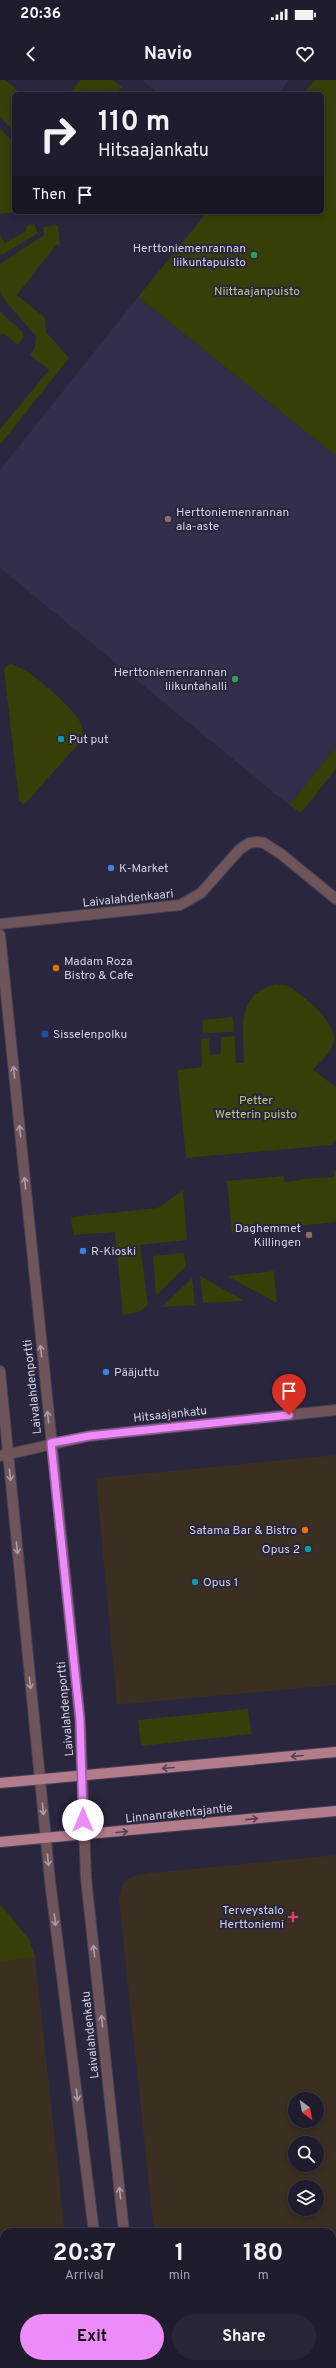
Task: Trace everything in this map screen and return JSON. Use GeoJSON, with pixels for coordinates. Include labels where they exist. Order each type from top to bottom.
{"type":"FeatureCollection","features":[{"type":"Feature","properties":{"kind":"main road"},"geometry":{"type":"LineString","coordinates":[[0,1783],[336,1752]]}},
{"type":"Feature","properties":{"kind":"main road","name":"Linnanrakentajantie"},"geometry":{"type":"LineString","coordinates":[[0,1842],[84,1836],[336,1811]]}},
{"type":"Feature","properties":{"kind":"street","name":"Laivalahdenkaari"},"geometry":{"type":"LineString","coordinates":[[0,924],[180,906],[202,893],[238,850],[249,843],[257,842],[270,846],[336,898]]}},
{"type":"Feature","properties":{"kind":"street","name":"Laivalahdenportti"},"geometry":{"type":"LineString","coordinates":[[0,936],[78,1701],[83,1775],[84,1836]]}},
{"type":"Feature","properties":{"kind":"street"},"geometry":{"type":"LineString","coordinates":[[0,1371],[4,1456],[46,1839]]}},
{"type":"Feature","properties":{"kind":"street","name":"Hitsaajankatu"},"geometry":{"type":"LineString","coordinates":[[4,1456],[51,1443],[89,1436],[336,1410]]}},
{"type":"Feature","properties":{"kind":"street","name":"Laivalahdenkatu"},"geometry":{"type":"LineString","coordinates":[[84,1836],[124,2228]]}},
{"type":"Feature","properties":{"kind":"street","name":"Laivalahdenkatu"},"geometry":{"type":"LineString","coordinates":[[46,1839],[94,2228]]}},
{"type":"Feature","properties":{"kind":"shaded area"},"geometry":{"type":"Polygon","coordinates":[[[142,80],[289,80],[280,92],[157,92],[142,80]]]}},
{"type":"Feature","properties":{"kind":"shaded area","name":"Herttoniemenrannan ala-aste"},"geometry":{"type":"Polygon","coordinates":[[[138,297],[336,456],[336,747],[289,805],[0,568],[0,470],[138,297]]]}},
{"type":"Feature","properties":{"kind":"shaded area"},"geometry":{"type":"Polygon","coordinates":[[[336,1455],[336,1685],[117,1705],[96,1478],[336,1455]]]}},
{"type":"Feature","properties":{"kind":"shaded area"},"geometry":{"type":"Polygon","coordinates":[[[336,1855],[336,2228],[154,2228],[119,1902],[121,1888],[124,1882],[134,1876],[149,1873],[336,1855]]]}},
{"type":"Feature","properties":{"kind":"shaded area"},"geometry":{"type":"Polygon","coordinates":[[[35,1957],[65,2228],[0,2228],[0,1961],[35,1957]]]}},
{"type":"Feature","properties":{"kind":"green space"},"geometry":{"type":"Polygon","coordinates":[[[0,80],[5,80],[20,92],[12,92],[12,130],[0,117],[0,80]]]}},
{"type":"Feature","properties":{"kind":"green space"},"geometry":{"type":"Polygon","coordinates":[[[81,80],[113,80],[122,87],[118,92],[70,92],[81,80]]]}},
{"type":"Feature","properties":{"kind":"green space","name":"Niittaajanpuisto"},"geometry":{"type":"Polygon","coordinates":[[[315,80],[336,80],[336,456],[138,297],[205,214],[324,214],[324,92],[305,92],[315,80]]]}},
{"type":"Feature","properties":{"kind":"green space"},"geometry":{"type":"Polygon","coordinates":[[[0,128],[12,141],[12,213],[0,214],[0,128]]]}},
{"type":"Feature","properties":{"kind":"green space"},"geometry":{"type":"Polygon","coordinates":[[[34,224],[38,233],[2,255],[0,253],[0,234],[5,243],[26,231],[27,225],[34,224]]]}},
{"type":"Feature","properties":{"kind":"green space"},"geometry":{"type":"Polygon","coordinates":[[[58,225],[60,246],[57,244],[17,295],[45,318],[46,332],[69,358],[0,445],[0,429],[49,370],[30,355],[35,347],[36,336],[5,301],[0,291],[0,264],[44,235],[43,227],[58,225]]]}},
{"type":"Feature","properties":{"kind":"green space"},"geometry":{"type":"Polygon","coordinates":[[[0,312],[22,331],[24,337],[18,345],[3,333],[0,336],[0,312]]]}},
{"type":"Feature","properties":{"kind":"green space"},"geometry":{"type":"Polygon","coordinates":[[[10,664],[26,671],[58,696],[79,720],[82,730],[81,741],[24,805],[19,800],[4,669],[10,664]]]}},
{"type":"Feature","properties":{"kind":"green space"},"geometry":{"type":"Polygon","coordinates":[[[336,747],[336,769],[301,813],[289,805],[336,747]]]}},
{"type":"Feature","properties":{"kind":"green space","name":"Petter Wetterin puisto"},"geometry":{"type":"Polygon","coordinates":[[[275,984],[290,987],[311,1003],[330,1025],[333,1033],[333,1044],[326,1056],[313,1070],[336,1087],[336,1139],[332,1145],[186,1158],[177,1070],[202,1067],[201,1039],[209,1038],[210,1055],[221,1054],[221,1037],[235,1036],[236,1063],[244,1063],[243,1026],[247,1006],[253,997],[262,990],[275,984]]]}},
{"type":"Feature","properties":{"kind":"green space"},"geometry":{"type":"Polygon","coordinates":[[[233,1017],[234,1032],[203,1033],[202,1020],[233,1017]]]}},
{"type":"Feature","properties":{"kind":"green space"},"geometry":{"type":"Polygon","coordinates":[[[334,1171],[336,1171],[336,1222],[232,1233],[227,1181],[284,1176],[284,1182],[301,1179],[334,1177],[334,1171]]]}},
{"type":"Feature","properties":{"kind":"green space"},"geometry":{"type":"Polygon","coordinates":[[[183,1190],[187,1240],[140,1245],[148,1305],[139,1312],[123,1315],[115,1232],[73,1235],[71,1217],[158,1208],[183,1190]]]}},
{"type":"Feature","properties":{"kind":"green space"},"geometry":{"type":"Polygon","coordinates":[[[184,1253],[186,1266],[156,1296],[153,1256],[184,1253]]]}},
{"type":"Feature","properties":{"kind":"green space"},"geometry":{"type":"Polygon","coordinates":[[[274,1271],[277,1303],[227,1276],[274,1271]]]}},
{"type":"Feature","properties":{"kind":"green space"},"geometry":{"type":"Polygon","coordinates":[[[200,1276],[245,1301],[203,1303],[200,1276]]]}},
{"type":"Feature","properties":{"kind":"green space"},"geometry":{"type":"Polygon","coordinates":[[[192,1278],[195,1305],[162,1307],[192,1278]]]}},
{"type":"Feature","properties":{"kind":"green space"},"geometry":{"type":"Polygon","coordinates":[[[248,1709],[251,1734],[141,1746],[138,1720],[248,1709]]]}},
{"type":"Feature","properties":{"kind":"green space"},"geometry":{"type":"Polygon","coordinates":[[[0,1904],[29,1939],[35,1957],[0,1962],[0,1904]]]}},
{"type":"Feature","properties":{"kind":"place","name":"Herttoniemenrannan liikuntapuisto"},"geometry":{"type":"Point","coordinates":[254,255]}},
{"type":"Feature","properties":{"kind":"place","name":"Herttoniemenrannan ala-aste"},"geometry":{"type":"Point","coordinates":[168,519]}},
{"type":"Feature","properties":{"kind":"place","name":"Herttoniemenrannan liikuntahalli"},"geometry":{"type":"Point","coordinates":[235,679]}},
{"type":"Feature","properties":{"kind":"place","name":"Put put"},"geometry":{"type":"Point","coordinates":[61,739]}},
{"type":"Feature","properties":{"kind":"place","name":"K-Market"},"geometry":{"type":"Point","coordinates":[111,868]}},
{"type":"Feature","properties":{"kind":"place","name":"Madam Roza Bistro & Cafe"},"geometry":{"type":"Point","coordinates":[56,968]}},
{"type":"Feature","properties":{"kind":"place","name":"Sisselenpolku"},"geometry":{"type":"Point","coordinates":[45,1034]}},
{"type":"Feature","properties":{"kind":"place","name":"Daghemmet Killingen"},"geometry":{"type":"Point","coordinates":[309,1235]}},
{"type":"Feature","properties":{"kind":"place","name":"R-Kioski"},"geometry":{"type":"Point","coordinates":[83,1251]}},
{"type":"Feature","properties":{"kind":"place","name":"Pääjuttu"},"geometry":{"type":"Point","coordinates":[106,1372]}},
{"type":"Feature","properties":{"kind":"place","name":"Satama Bar & Bistro"},"geometry":{"type":"Point","coordinates":[305,1530]}},
{"type":"Feature","properties":{"kind":"place","name":"Opus 2"},"geometry":{"type":"Point","coordinates":[308,1549]}},
{"type":"Feature","properties":{"kind":"place","name":"Opus 1"},"geometry":{"type":"Point","coordinates":[195,1582]}},
{"type":"Feature","properties":{"kind":"place","name":"Terveystalo Herttoniemi"},"geometry":{"type":"Point","coordinates":[293,1917]}},
{"type":"Feature","properties":{"kind":"route"},"geometry":{"type":"LineString","coordinates":[[83,1820],[83,1775],[80,1720],[51,1443],[89,1436],[289,1415]]}}]}
